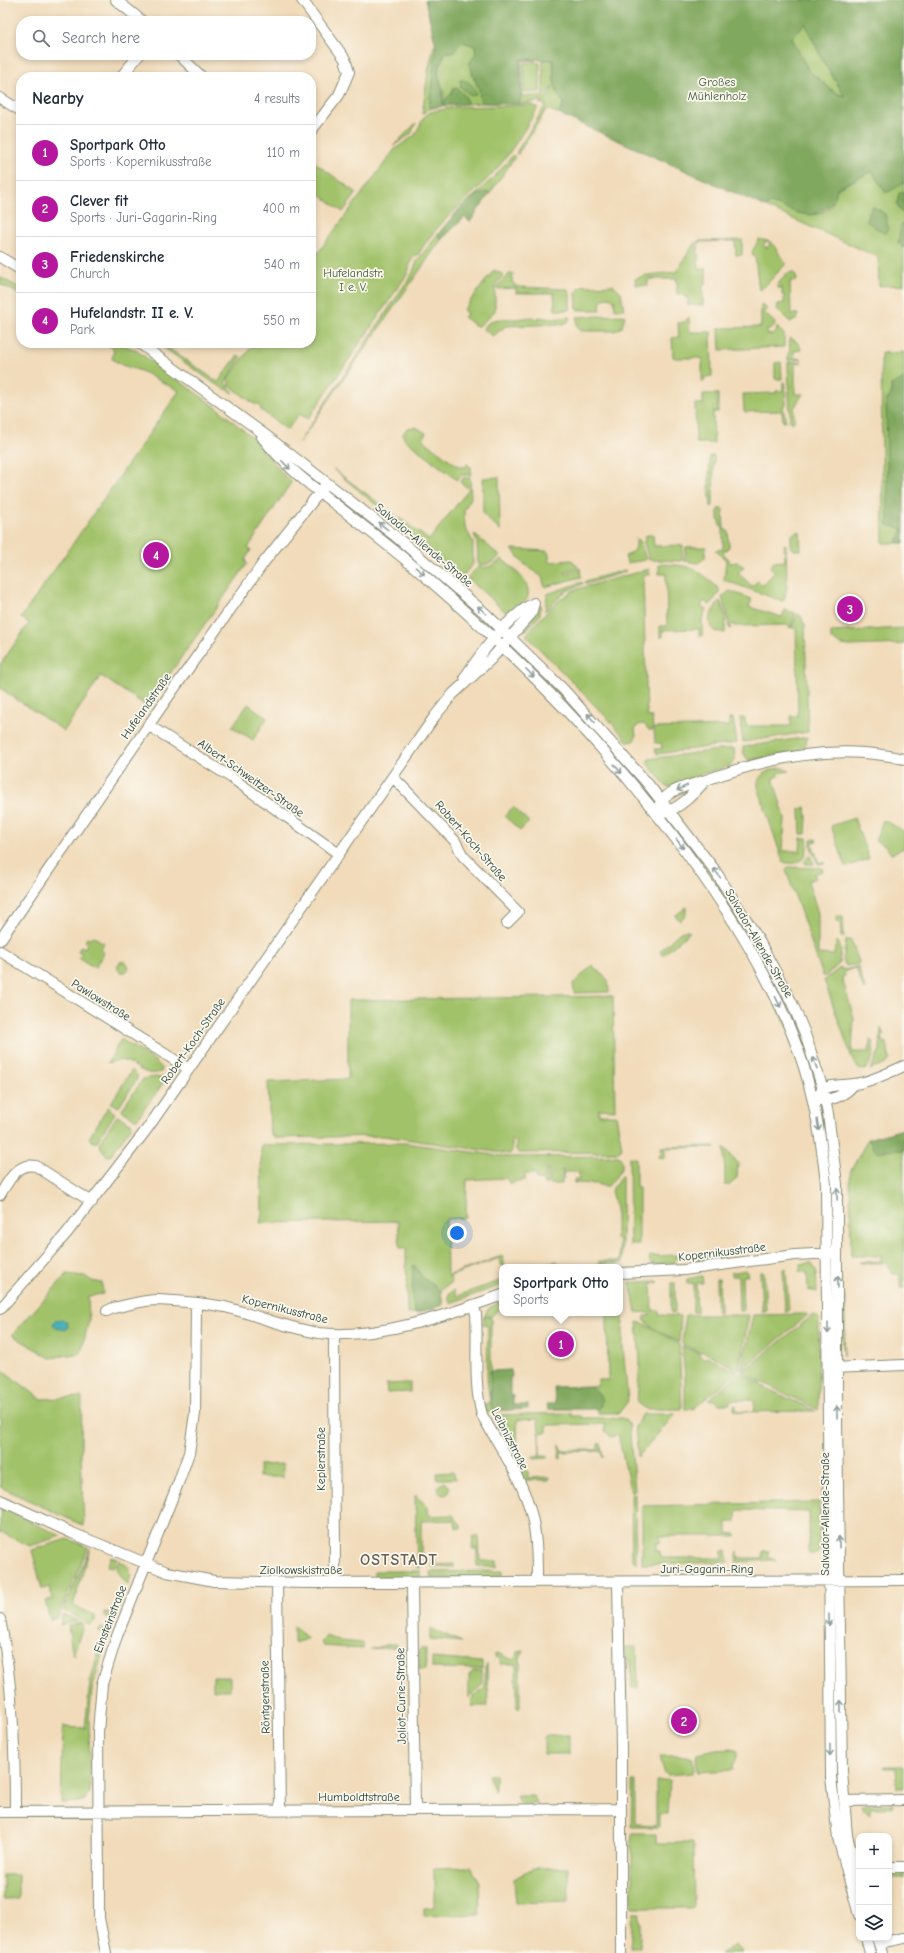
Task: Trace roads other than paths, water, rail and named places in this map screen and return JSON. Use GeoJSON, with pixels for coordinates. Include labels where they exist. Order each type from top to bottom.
{"type":"FeatureCollection","features":[{"type":"Feature","properties":{"kind":"street"},"geometry":{"type":"LineString","coordinates":[[116,0],[136,16]]}},
{"type":"Feature","properties":{"kind":"street"},"geometry":{"type":"LineString","coordinates":[[302,0],[314,16]]}},
{"type":"Feature","properties":{"kind":"street"},"geometry":{"type":"LineString","coordinates":[[316,19],[345,59],[349,72],[340,95],[316,125]]}},
{"type":"Feature","properties":{"kind":"street"},"geometry":{"type":"LineString","coordinates":[[125,72],[135,60]]}},
{"type":"Feature","properties":{"kind":"street"},"geometry":{"type":"LineString","coordinates":[[184,60],[197,72]]}},
{"type":"Feature","properties":{"kind":"street"},"geometry":{"type":"LineString","coordinates":[[0,98],[16,108]]}},
{"type":"Feature","properties":{"kind":"street"},"geometry":{"type":"LineString","coordinates":[[0,258],[16,267]]}},
{"type":"Feature","properties":{"kind":"street"},"geometry":{"type":"LineString","coordinates":[[148,348],[252,425]]}},
{"type":"Feature","properties":{"kind":"street","name":"Salvador-Allende-Straße"},"geometry":{"type":"LineString","coordinates":[[252,425],[435,568],[507,633],[585,712],[662,801],[728,890],[773,965],[804,1031],[826,1100],[835,1157],[837,1184],[838,1252],[832,1368]]}},
{"type":"Feature","properties":{"kind":"street","name":"Salvador-Allende-Straße"},"geometry":{"type":"LineString","coordinates":[[252,425],[290,469],[403,557],[494,638],[576,720],[656,813],[718,897],[762,971],[793,1035],[813,1099],[823,1158],[826,1184],[826,1253],[832,1368],[834,1581]]}},
{"type":"Feature","properties":{"kind":"street"},"geometry":{"type":"LineString","coordinates":[[320,493],[326,483]]}},
{"type":"Feature","properties":{"kind":"street","name":"Hufelandstraße"},"geometry":{"type":"LineString","coordinates":[[0,940],[148,725],[264,562],[320,493]]}},
{"type":"Feature","properties":{"kind":"street"},"geometry":{"type":"LineString","coordinates":[[494,638],[507,633]]}},
{"type":"Feature","properties":{"kind":"street"},"geometry":{"type":"LineString","coordinates":[[502,646],[507,633]]}},
{"type":"Feature","properties":{"kind":"street","name":"Robert-Koch-Straße"},"geometry":{"type":"LineString","coordinates":[[454,694],[483,651],[494,638]]}},
{"type":"Feature","properties":{"kind":"street","name":"Robert-Koch-Straße"},"geometry":{"type":"LineString","coordinates":[[0,1309],[56,1246],[92,1202],[147,1129],[435,716],[454,694],[502,646]]}},
{"type":"Feature","properties":{"kind":"street","name":"Albert-Schweitzer-Straße"},"geometry":{"type":"LineString","coordinates":[[148,725],[232,778],[339,854]]}},
{"type":"Feature","properties":{"kind":"street"},"geometry":{"type":"LineString","coordinates":[[656,813],[662,801],[689,785],[758,763],[813,753],[871,754],[904,760]]}},
{"type":"Feature","properties":{"kind":"street","name":"Robert-Koch-Straße"},"geometry":{"type":"LineString","coordinates":[[393,777],[455,841],[463,856],[518,912],[507,923]]}},
{"type":"Feature","properties":{"kind":"street"},"geometry":{"type":"LineString","coordinates":[[656,813],[670,811],[693,794],[705,781]]}},
{"type":"Feature","properties":{"kind":"street","name":"Pawlowstraße"},"geometry":{"type":"LineString","coordinates":[[0,951],[189,1069]]}},
{"type":"Feature","properties":{"kind":"street"},"geometry":{"type":"LineString","coordinates":[[813,1099],[823,1089],[833,1086],[853,1085],[904,1066]]}},
{"type":"Feature","properties":{"kind":"street"},"geometry":{"type":"LineString","coordinates":[[813,1099],[826,1100],[850,1090],[853,1085]]}},
{"type":"Feature","properties":{"kind":"street"},"geometry":{"type":"LineString","coordinates":[[0,1196],[19,1169],[31,1165],[36,1166],[92,1202]]}},
{"type":"Feature","properties":{"kind":"street"},"geometry":{"type":"LineString","coordinates":[[826,1253],[838,1252]]}},
{"type":"Feature","properties":{"kind":"street","name":"Kopernikusstraße"},"geometry":{"type":"LineString","coordinates":[[623,1273],[684,1270],[795,1255],[826,1253]]}},
{"type":"Feature","properties":{"kind":"street","name":"Kopernikusstraße"},"geometry":{"type":"LineString","coordinates":[[107,1311],[113,1308],[158,1300],[223,1307],[308,1331],[334,1334],[356,1334],[388,1330],[499,1296]]}},
{"type":"Feature","properties":{"kind":"street","name":"Einsteinstraße"},"geometry":{"type":"LineString","coordinates":[[106,1953],[99,1918],[98,1732],[102,1684],[117,1636],[187,1460],[193,1431],[196,1399],[196,1304]]}},
{"type":"Feature","properties":{"kind":"street","name":"Leibnizstraße"},"geometry":{"type":"LineString","coordinates":[[473,1305],[476,1314],[476,1377],[480,1407],[482,1415],[520,1486],[532,1516],[535,1531],[537,1582]]}},
{"type":"Feature","properties":{"kind":"street","name":"Keplerstraße"},"geometry":{"type":"LineString","coordinates":[[334,1334],[335,1583]]}},
{"type":"Feature","properties":{"kind":"street"},"geometry":{"type":"LineString","coordinates":[[832,1368],[904,1364]]}},
{"type":"Feature","properties":{"kind":"street","name":"Ziolkowskistraße"},"geometry":{"type":"LineString","coordinates":[[0,1500],[72,1533],[146,1564],[180,1576],[214,1581],[277,1583],[618,1582]]}},
{"type":"Feature","properties":{"kind":"street","name":"Juri-Gagarin-Ring"},"geometry":{"type":"LineString","coordinates":[[618,1582],[904,1580]]}},
{"type":"Feature","properties":{"kind":"street"},"geometry":{"type":"LineString","coordinates":[[834,1581],[844,1800],[848,1836],[857,1869]]}},
{"type":"Feature","properties":{"kind":"street"},"geometry":{"type":"LineString","coordinates":[[834,1581],[832,1801],[842,1855],[856,1905]]}},
{"type":"Feature","properties":{"kind":"street"},"geometry":{"type":"LineString","coordinates":[[618,1582],[621,1953]]}},
{"type":"Feature","properties":{"kind":"street","name":"Röntgenstraße"},"geometry":{"type":"LineString","coordinates":[[277,1583],[280,1811]]}},
{"type":"Feature","properties":{"kind":"street","name":"Joliot-Curie-Straße"},"geometry":{"type":"LineString","coordinates":[[412,1583],[415,1810]]}},
{"type":"Feature","properties":{"kind":"street"},"geometry":{"type":"LineString","coordinates":[[0,1619],[7,1657],[14,1714],[15,1812]]}},
{"type":"Feature","properties":{"kind":"street"},"geometry":{"type":"LineString","coordinates":[[844,1800],[904,1800]]}},
{"type":"Feature","properties":{"kind":"street","name":"Humboldtstraße"},"geometry":{"type":"LineString","coordinates":[[0,1812],[620,1808]]}},
{"type":"Feature","properties":{"kind":"street"},"geometry":{"type":"LineString","coordinates":[[892,1867],[904,1867]]}},
{"type":"Feature","properties":{"kind":"street"},"geometry":{"type":"LineString","coordinates":[[892,1939],[904,1938]]}},
{"type":"Feature","properties":{"kind":"street"},"geometry":{"type":"LineString","coordinates":[[867,1941],[870,1953]]}},
{"type":"Feature","properties":{"kind":"street"},"geometry":{"type":"LineString","coordinates":[[878,1941],[882,1953]]}},
{"type":"Feature","properties":{"kind":"water"},"geometry":{"type":"Polygon","coordinates":[[[62,1319],[67,1322],[68,1327],[66,1330],[57,1328],[53,1325],[55,1320],[62,1319]]]}},
{"type":"Feature","properties":{"kind":"place","name":"Hufelandstr. II e. V."},"geometry":{"type":"Point","coordinates":[156,555]}},
{"type":"Feature","properties":{"kind":"place","name":"Friedenskirche"},"geometry":{"type":"Point","coordinates":[850,609]}},
{"type":"Feature","properties":{"kind":"place","name":"Sportpark Otto"},"geometry":{"type":"Point","coordinates":[561,1344]}},
{"type":"Feature","properties":{"kind":"place","name":"Clever fit"},"geometry":{"type":"Point","coordinates":[684,1721]}},
{"type":"Feature","properties":{"kind":"district","name":"OSTSTADT"},"geometry":{"type":"Point","coordinates":[399,1559]}},
{"type":"Feature","properties":{"kind":"park label","name":"Großes Mühlenholz"},"geometry":{"type":"Point","coordinates":[717,89]}},
{"type":"Feature","properties":{"kind":"park label","name":"Hufelandstr. I e. V."},"geometry":{"type":"Point","coordinates":[353,280]}}]}
